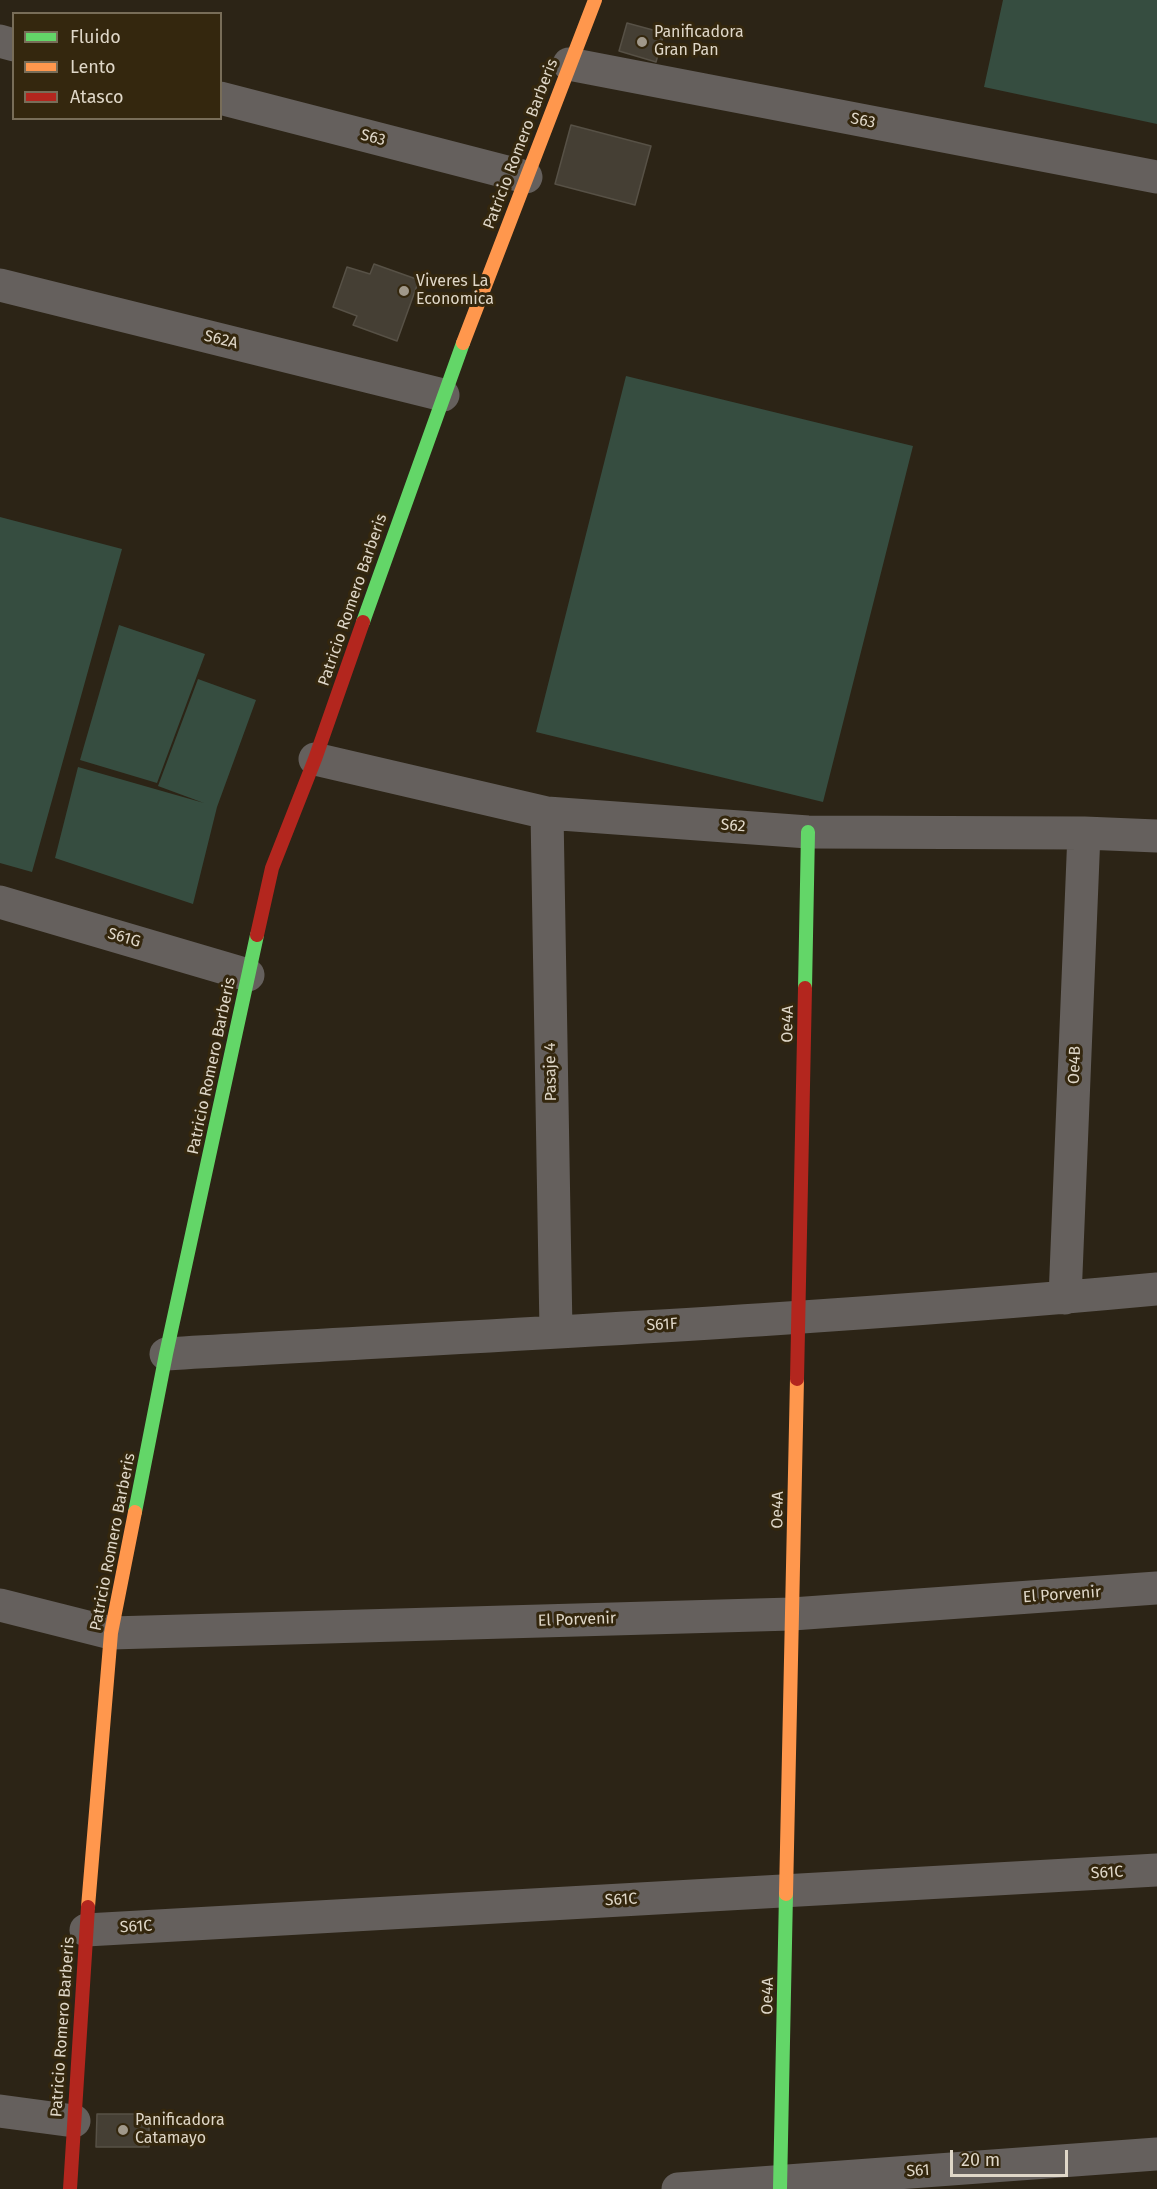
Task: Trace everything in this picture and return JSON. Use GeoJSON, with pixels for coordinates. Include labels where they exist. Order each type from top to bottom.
{"type":"FeatureCollection","features":[{"type":"Feature","properties":{"kind":"street","name":"Patricio Romero Barberis"},"geometry":{"type":"LineString","coordinates":[[70,2189],[86,1930],[111,1633],[166,1354],[272,868],[315,759],[443,395],[595,0]]}},
{"type":"Feature","properties":{"kind":"street","name":"S63"},"geometry":{"type":"LineString","coordinates":[[569,64],[1157,177]]}},
{"type":"Feature","properties":{"kind":"street","name":"S63"},"geometry":{"type":"LineString","coordinates":[[222,99],[526,177]]}},
{"type":"Feature","properties":{"kind":"street","name":"S62A"},"geometry":{"type":"LineString","coordinates":[[0,285],[443,395]]}},
{"type":"Feature","properties":{"kind":"street","name":"S62"},"geometry":{"type":"LineString","coordinates":[[315,759],[547,813],[808,832],[1084,833],[1157,836]]}},
{"type":"Feature","properties":{"kind":"street","name":"Pasaje 4"},"geometry":{"type":"LineString","coordinates":[[547,813],[556,1331]]}},
{"type":"Feature","properties":{"kind":"street","name":"Oe4A"},"geometry":{"type":"LineString","coordinates":[[780,2185],[808,832]]}},
{"type":"Feature","properties":{"kind":"street","name":"Oe4B"},"geometry":{"type":"LineString","coordinates":[[1065,1298],[1084,833]]}},
{"type":"Feature","properties":{"kind":"street","name":"S61G"},"geometry":{"type":"LineString","coordinates":[[0,902],[248,975]]}},
{"type":"Feature","properties":{"kind":"street","name":"S61F"},"geometry":{"type":"LineString","coordinates":[[166,1354],[798,1317],[1065,1298],[1157,1289]]}},
{"type":"Feature","properties":{"kind":"street","name":"El Porvenir"},"geometry":{"type":"LineString","coordinates":[[0,1605],[111,1633],[792,1614],[1157,1588]]}},
{"type":"Feature","properties":{"kind":"street","name":"S61C"},"geometry":{"type":"LineString","coordinates":[[86,1930],[1157,1870]]}},
{"type":"Feature","properties":{"kind":"street"},"geometry":{"type":"LineString","coordinates":[[0,2111],[74,2121]]}},
{"type":"Feature","properties":{"kind":"street","name":"S61"},"geometry":{"type":"LineString","coordinates":[[678,2189],[780,2185],[1157,2154]]}},
{"type":"Feature","properties":{"kind":"green space"},"geometry":{"type":"Polygon","coordinates":[[[1003,0],[1157,0],[1157,124],[984,87],[1003,0]]]}},
{"type":"Feature","properties":{"kind":"green space"},"geometry":{"type":"Polygon","coordinates":[[[626,376],[913,446],[823,802],[536,732],[626,376]]]}},
{"type":"Feature","properties":{"kind":"green space"},"geometry":{"type":"Polygon","coordinates":[[[0,517],[122,549],[32,872],[0,863],[0,517]]]}},
{"type":"Feature","properties":{"kind":"green space"},"geometry":{"type":"Polygon","coordinates":[[[119,625],[205,654],[157,783],[80,760],[119,625]]]}},
{"type":"Feature","properties":{"kind":"green space"},"geometry":{"type":"Polygon","coordinates":[[[198,679],[256,700],[217,807],[193,904],[55,858],[78,767],[204,803],[158,786],[198,679]]]}},
{"type":"Feature","properties":{"kind":"building","name":"Panificadora Gran Pan"},"geometry":{"type":"Polygon","coordinates":[[[627,23],[664,33],[656,62],[619,51],[627,23]]]}},
{"type":"Feature","properties":{"kind":"building"},"geometry":{"type":"Polygon","coordinates":[[[571,125],[651,146],[635,205],[555,184],[571,125]]]}},
{"type":"Feature","properties":{"kind":"building"},"geometry":{"type":"Polygon","coordinates":[[[374,264],[419,280],[397,341],[353,325],[357,316],[333,307],[347,267],[370,274],[374,264]]]}},
{"type":"Feature","properties":{"kind":"building","name":"Panificadora Catamayo"},"geometry":{"type":"Polygon","coordinates":[[[97,2114],[149,2114],[149,2147],[96,2147],[97,2114]]]}},
{"type":"Feature","properties":{"kind":"traffic: fast"},"geometry":{"type":"LineString","coordinates":[[363,622],[463,343]]}},
{"type":"Feature","properties":{"kind":"traffic: fast"},"geometry":{"type":"LineString","coordinates":[[805,988],[808,832]]}},
{"type":"Feature","properties":{"kind":"traffic: fast"},"geometry":{"type":"LineString","coordinates":[[135,1512],[166,1354],[257,935]]}},
{"type":"Feature","properties":{"kind":"traffic: fast"},"geometry":{"type":"LineString","coordinates":[[780,2189],[786,1894]]}},
{"type":"Feature","properties":{"kind":"traffic: slow"},"geometry":{"type":"LineString","coordinates":[[463,343],[595,0]]}},
{"type":"Feature","properties":{"kind":"traffic: slow"},"geometry":{"type":"LineString","coordinates":[[786,1894],[797,1379]]}},
{"type":"Feature","properties":{"kind":"traffic: slow"},"geometry":{"type":"LineString","coordinates":[[88,1907],[111,1633],[135,1512]]}},
{"type":"Feature","properties":{"kind":"traffic: jam"},"geometry":{"type":"LineString","coordinates":[[257,935],[272,868],[315,759],[363,622]]}},
{"type":"Feature","properties":{"kind":"traffic: jam"},"geometry":{"type":"LineString","coordinates":[[797,1379],[805,988]]}},
{"type":"Feature","properties":{"kind":"traffic: jam"},"geometry":{"type":"LineString","coordinates":[[70,2189],[88,1907]]}},
{"type":"Feature","properties":{"kind":"place","name":"Panificadora Gran Pan"},"geometry":{"type":"Point","coordinates":[642,42]}},
{"type":"Feature","properties":{"kind":"place","name":"Viveres La Economica"},"geometry":{"type":"Point","coordinates":[404,291]}},
{"type":"Feature","properties":{"kind":"place","name":"Panificadora Catamayo"},"geometry":{"type":"Point","coordinates":[123,2130]}}]}
